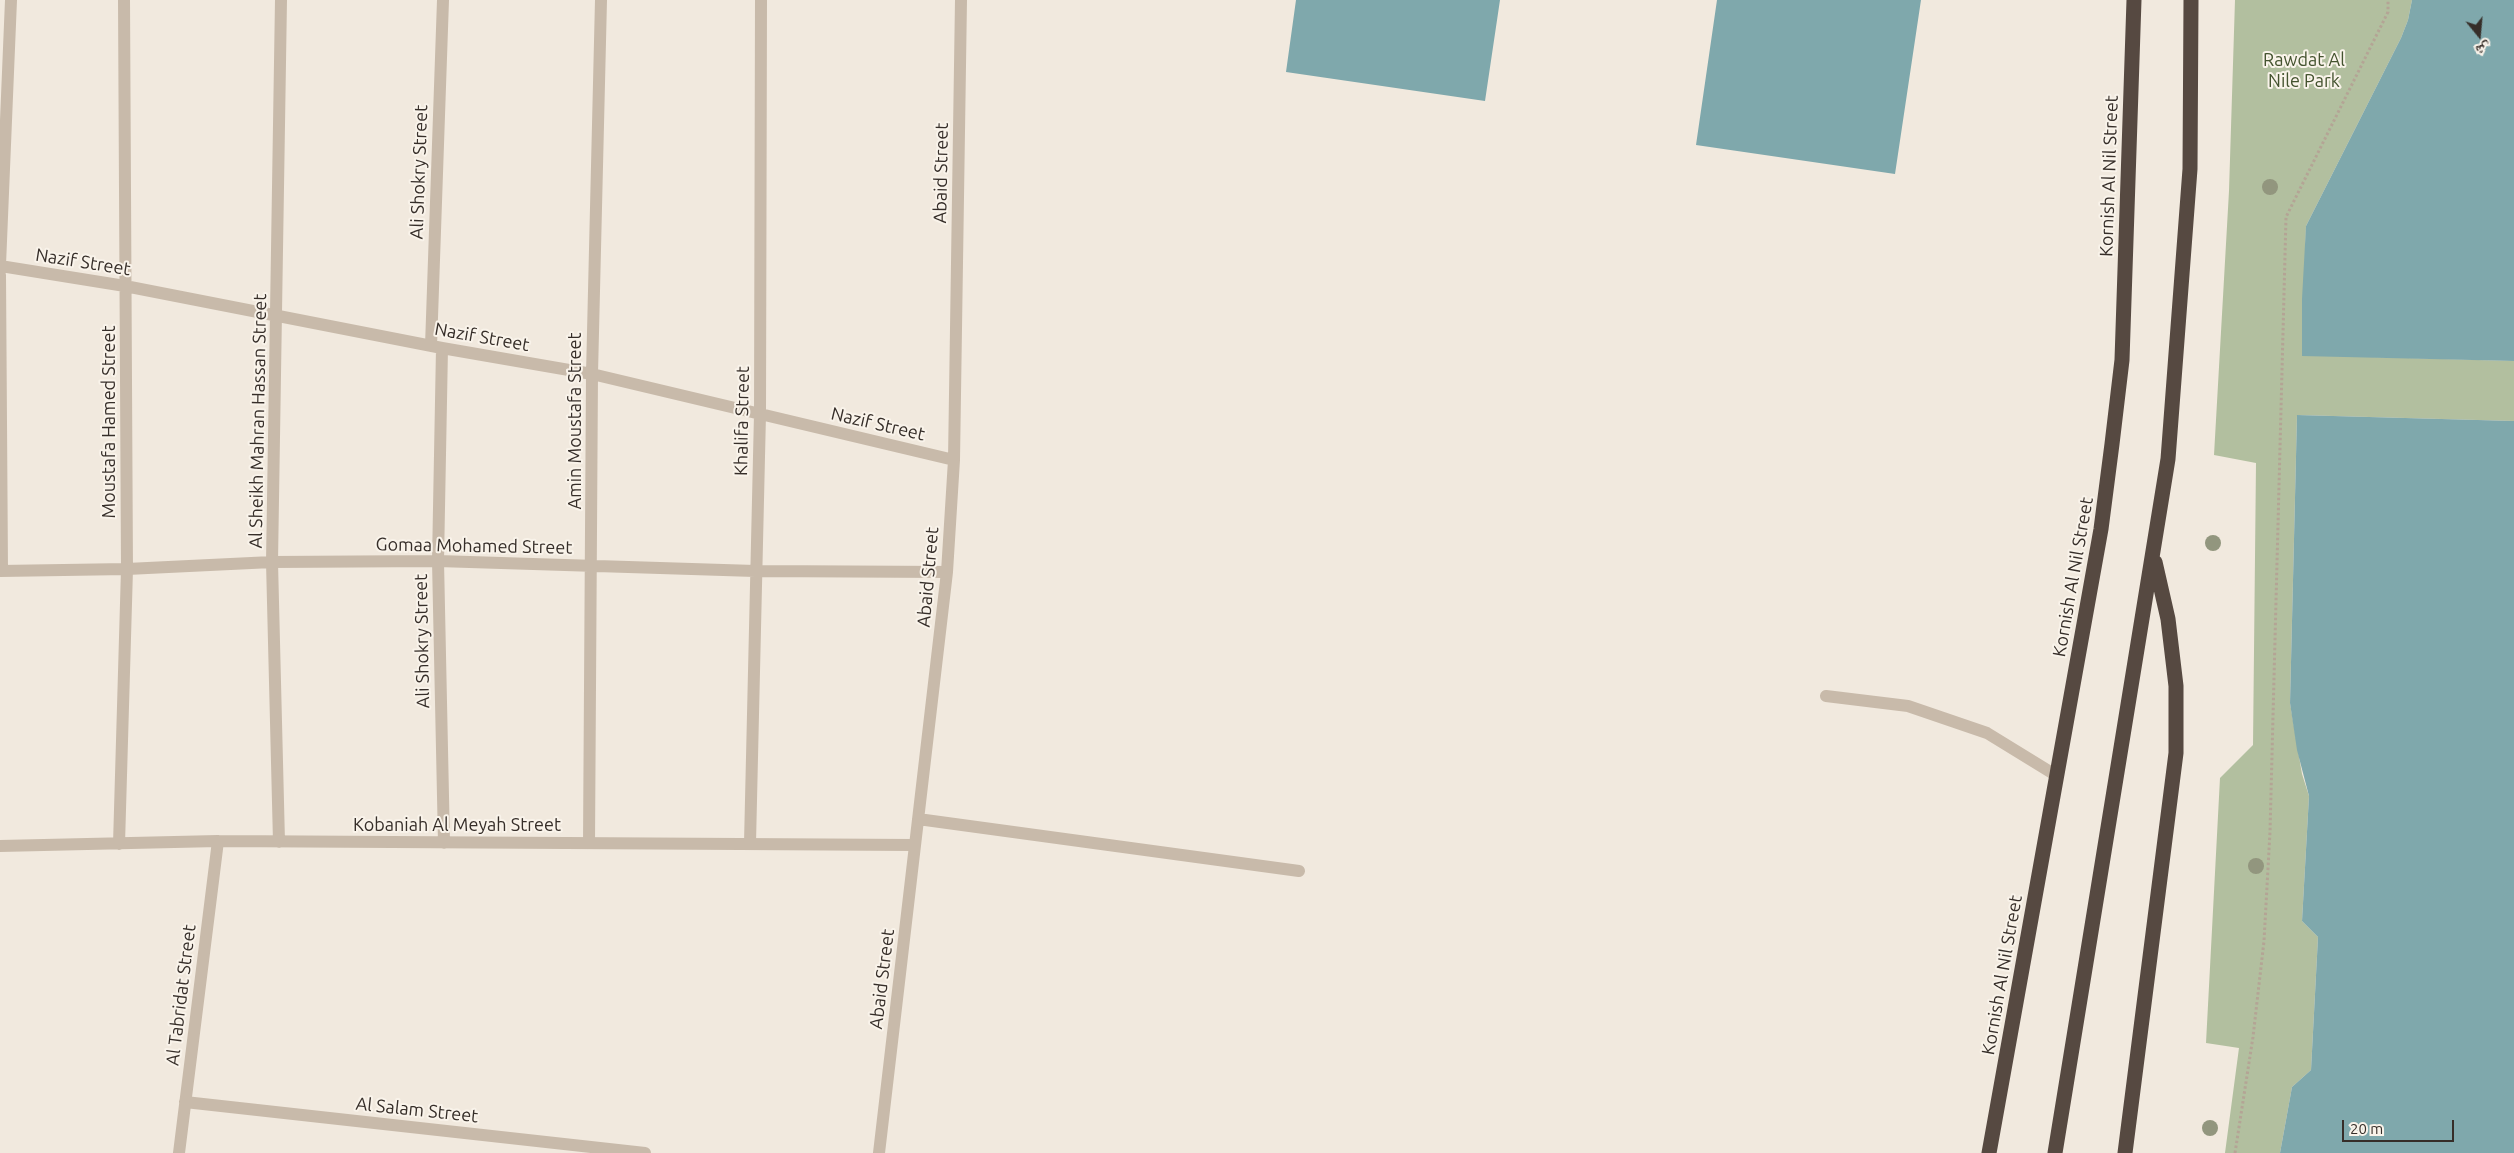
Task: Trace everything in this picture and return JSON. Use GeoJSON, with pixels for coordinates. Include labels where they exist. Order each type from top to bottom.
{"type":"FeatureCollection","features":[{"type":"Feature","properties":{"kind":"highway","name":"Kornish Al Nil Street"},"geometry":{"type":"LineString","coordinates":[[1989,1153],[2101,529],[2122,360],[2134,0]]}},
{"type":"Feature","properties":{"kind":"highway"},"geometry":{"type":"LineString","coordinates":[[2055,1153],[2154,555],[2168,459],[2190,169],[2191,0]]}},
{"type":"Feature","properties":{"kind":"highway"},"geometry":{"type":"LineString","coordinates":[[2126,1153],[2176,753],[2176,686],[2168,620],[2154,555]]}},
{"type":"Feature","properties":{"kind":"street"},"geometry":{"type":"LineString","coordinates":[[0,266],[11,0]]}},
{"type":"Feature","properties":{"kind":"street","name":"Moustafa Hamed Street"},"geometry":{"type":"LineString","coordinates":[[119,844],[127,569],[124,0]]}},
{"type":"Feature","properties":{"kind":"street","name":"Al Sheikh Mahran Hassan Street"},"geometry":{"type":"LineString","coordinates":[[279,842],[272,562],[278,315],[281,0]]}},
{"type":"Feature","properties":{"kind":"street","name":"Ali Shokry Street"},"geometry":{"type":"LineString","coordinates":[[443,0],[436,347],[444,842]]}},
{"type":"Feature","properties":{"kind":"street","name":"Amin Moustafa Street"},"geometry":{"type":"LineString","coordinates":[[589,843],[592,374],[601,0]]}},
{"type":"Feature","properties":{"kind":"street","name":"Khalifa Street"},"geometry":{"type":"LineString","coordinates":[[750,842],[760,414],[761,0]]}},
{"type":"Feature","properties":{"kind":"street","name":"Abaid Street"},"geometry":{"type":"LineString","coordinates":[[879,1153],[947,572],[954,460],[961,0]]}},
{"type":"Feature","properties":{"kind":"street","name":"Nazif Street"},"geometry":{"type":"LineString","coordinates":[[0,266],[125,286],[436,347],[592,374],[954,460]]}},
{"type":"Feature","properties":{"kind":"street"},"geometry":{"type":"LineString","coordinates":[[0,275],[1,571]]}},
{"type":"Feature","properties":{"kind":"street","name":"Gomaa Mohamed Street"},"geometry":{"type":"LineString","coordinates":[[1,571],[127,569],[272,562],[438,561],[755,571],[947,572]]}},
{"type":"Feature","properties":{"kind":"street"},"geometry":{"type":"LineString","coordinates":[[1826,696],[1908,706],[1987,733],[2057,776]]}},
{"type":"Feature","properties":{"kind":"street"},"geometry":{"type":"LineString","coordinates":[[918,819],[1299,871]]}},
{"type":"Feature","properties":{"kind":"street","name":"Kobaniah Al Meyah Street"},"geometry":{"type":"LineString","coordinates":[[0,846],[218,841],[750,842],[914,845]]}},
{"type":"Feature","properties":{"kind":"street","name":"Al Tabridat Street"},"geometry":{"type":"LineString","coordinates":[[179,1153],[218,841]]}},
{"type":"Feature","properties":{"kind":"street","name":"Al Salam Street"},"geometry":{"type":"LineString","coordinates":[[186,1102],[645,1153]]}},
{"type":"Feature","properties":{"kind":"path"},"geometry":{"type":"LineString","coordinates":[[2235,1153],[2253,1037],[2264,941],[2270,842],[2286,217],[2388,12],[2388,0]]}},
{"type":"Feature","properties":{"kind":"green space","name":"Rawdat Al Nile Park"},"geometry":{"type":"Polygon","coordinates":[[[2235,0],[2412,0],[2408,20],[2401,38],[2306,226],[2302,355],[2514,361],[2514,421],[2297,415],[2290,703],[2302,774],[2309,796],[2302,921],[2318,937],[2311,1070],[2292,1087],[2280,1153],[2225,1153],[2239,1048],[2206,1043],[2220,778],[2253,745],[2256,463],[2214,455],[2229,191],[2235,0]]]}},
{"type":"Feature","properties":{"kind":"water"},"geometry":{"type":"Polygon","coordinates":[[[1296,0],[1500,0],[1485,101],[1286,72],[1296,0]]]}},
{"type":"Feature","properties":{"kind":"water"},"geometry":{"type":"Polygon","coordinates":[[[1717,0],[1921,0],[1895,174],[1696,145],[1717,0]]]}},
{"type":"Feature","properties":{"kind":"water"},"geometry":{"type":"Polygon","coordinates":[[[2412,0],[2514,0],[2514,361],[2302,356],[2302,299],[2306,226],[2401,38],[2408,20],[2412,0]]]}},
{"type":"Feature","properties":{"kind":"water"},"geometry":{"type":"Polygon","coordinates":[[[2297,415],[2514,421],[2514,1153],[2280,1153],[2292,1087],[2311,1070],[2318,937],[2302,921],[2309,796],[2297,750],[2290,703],[2297,415]]]}}]}
